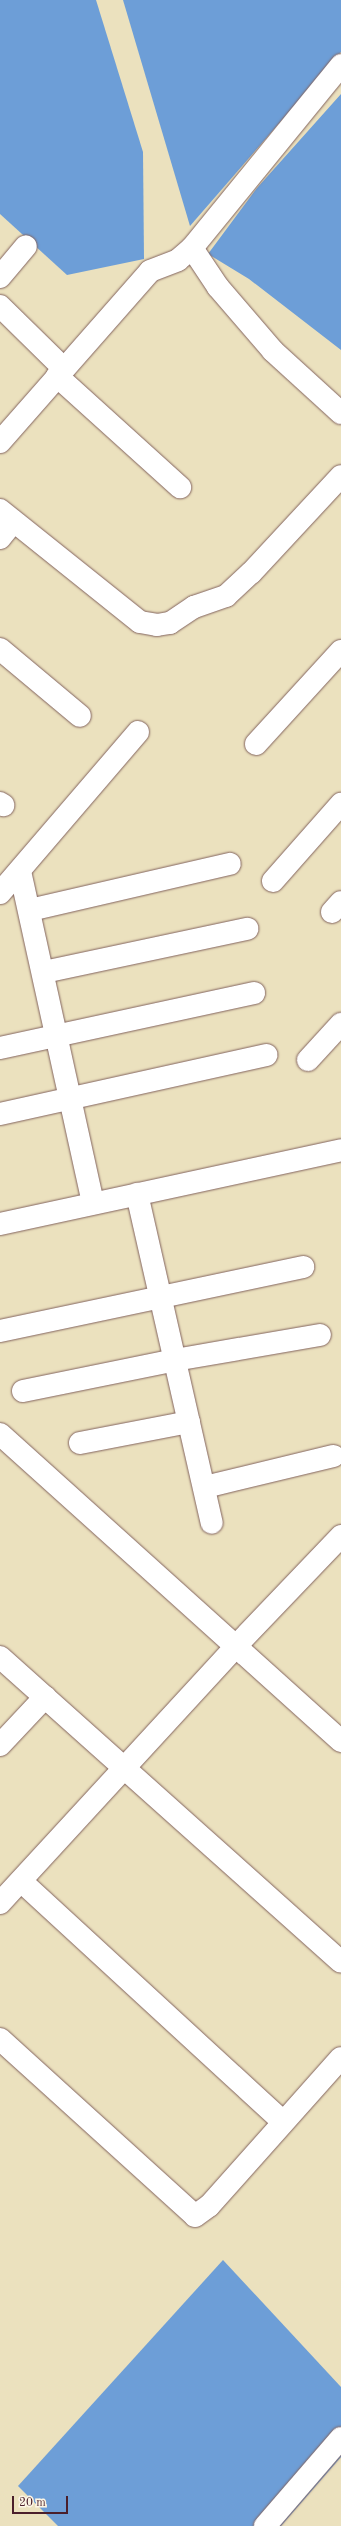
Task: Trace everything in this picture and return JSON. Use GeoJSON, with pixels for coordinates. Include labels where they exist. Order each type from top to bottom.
{"type":"FeatureCollection","features":[{"type":"Feature","properties":{"kind":"street"},"geometry":{"type":"LineString","coordinates":[[0,442],[60,372],[136,290],[150,271],[185,254],[341,65]]}},
{"type":"Feature","properties":{"kind":"street"},"geometry":{"type":"LineString","coordinates":[[0,277],[26,246]]}},
{"type":"Feature","properties":{"kind":"street"},"geometry":{"type":"LineString","coordinates":[[185,254],[218,287],[268,346],[341,413]]}},
{"type":"Feature","properties":{"kind":"street"},"geometry":{"type":"LineString","coordinates":[[0,306],[60,372],[180,487]]}},
{"type":"Feature","properties":{"kind":"street"},"geometry":{"type":"LineString","coordinates":[[4,523],[140,622],[157,625],[170,623],[194,607],[226,596],[251,573],[341,476]]}},
{"type":"Feature","properties":{"kind":"street"},"geometry":{"type":"LineString","coordinates":[[0,649],[80,716]]}},
{"type":"Feature","properties":{"kind":"street"},"geometry":{"type":"LineString","coordinates":[[256,744],[341,651]]}},
{"type":"Feature","properties":{"kind":"street"},"geometry":{"type":"LineString","coordinates":[[0,893],[138,732]]}},
{"type":"Feature","properties":{"kind":"street"},"geometry":{"type":"LineString","coordinates":[[273,882],[341,804]]}},
{"type":"Feature","properties":{"kind":"street"},"geometry":{"type":"LineString","coordinates":[[30,910],[230,864]]}},
{"type":"Feature","properties":{"kind":"street"},"geometry":{"type":"LineString","coordinates":[[20,870],[44,972],[56,1036],[93,1203]]}},
{"type":"Feature","properties":{"kind":"street"},"geometry":{"type":"LineString","coordinates":[[44,972],[247,929]]}},
{"type":"Feature","properties":{"kind":"street"},"geometry":{"type":"LineString","coordinates":[[0,1048],[254,993]]}},
{"type":"Feature","properties":{"kind":"street"},"geometry":{"type":"LineString","coordinates":[[308,1060],[341,1024]]}},
{"type":"Feature","properties":{"kind":"street"},"geometry":{"type":"LineString","coordinates":[[0,1114],[70,1097],[267,1056]]}},
{"type":"Feature","properties":{"kind":"street"},"geometry":{"type":"LineString","coordinates":[[0,1224],[331,1152]]}},
{"type":"Feature","properties":{"kind":"street"},"geometry":{"type":"LineString","coordinates":[[136,1194],[190,1422],[212,1523]]}},
{"type":"Feature","properties":{"kind":"street"},"geometry":{"type":"LineString","coordinates":[[0,1331],[303,1267]]}},
{"type":"Feature","properties":{"kind":"street"},"geometry":{"type":"LineString","coordinates":[[24,1391],[175,1360],[320,1335]]}},
{"type":"Feature","properties":{"kind":"street"},"geometry":{"type":"LineString","coordinates":[[80,1443],[190,1422]]}},
{"type":"Feature","properties":{"kind":"street"},"geometry":{"type":"LineString","coordinates":[[0,1434],[341,1741]]}},
{"type":"Feature","properties":{"kind":"street"},"geometry":{"type":"LineString","coordinates":[[205,1488],[333,1456]]}},
{"type":"Feature","properties":{"kind":"street"},"geometry":{"type":"LineString","coordinates":[[0,1903],[236,1646],[341,1536]]}},
{"type":"Feature","properties":{"kind":"street"},"geometry":{"type":"LineString","coordinates":[[0,1657],[339,1957]]}},
{"type":"Feature","properties":{"kind":"street"},"geometry":{"type":"LineString","coordinates":[[0,1745],[45,1697]]}},
{"type":"Feature","properties":{"kind":"street"},"geometry":{"type":"LineString","coordinates":[[20,1881],[283,2122]]}},
{"type":"Feature","properties":{"kind":"street"},"geometry":{"type":"LineString","coordinates":[[4,2051],[194,2216],[209,2206],[341,2058]]}},
{"type":"Feature","properties":{"kind":"street"},"geometry":{"type":"LineString","coordinates":[[265,2526],[341,2438]]}},
{"type":"Feature","properties":{"kind":"water"},"geometry":{"type":"Polygon","coordinates":[[[0,0],[96,0],[143,152],[144,259],[67,275],[0,214],[0,0]]]}},
{"type":"Feature","properties":{"kind":"water"},"geometry":{"type":"Polygon","coordinates":[[[123,0],[341,0],[341,52],[190,226],[123,0]]]}},
{"type":"Feature","properties":{"kind":"water"},"geometry":{"type":"Polygon","coordinates":[[[341,94],[341,350],[249,279],[208,254],[257,188],[341,94]]]}},
{"type":"Feature","properties":{"kind":"water"},"geometry":{"type":"Polygon","coordinates":[[[223,2260],[341,2387],[341,2457],[281,2526],[58,2526],[18,2486],[223,2260]]]}}]}
